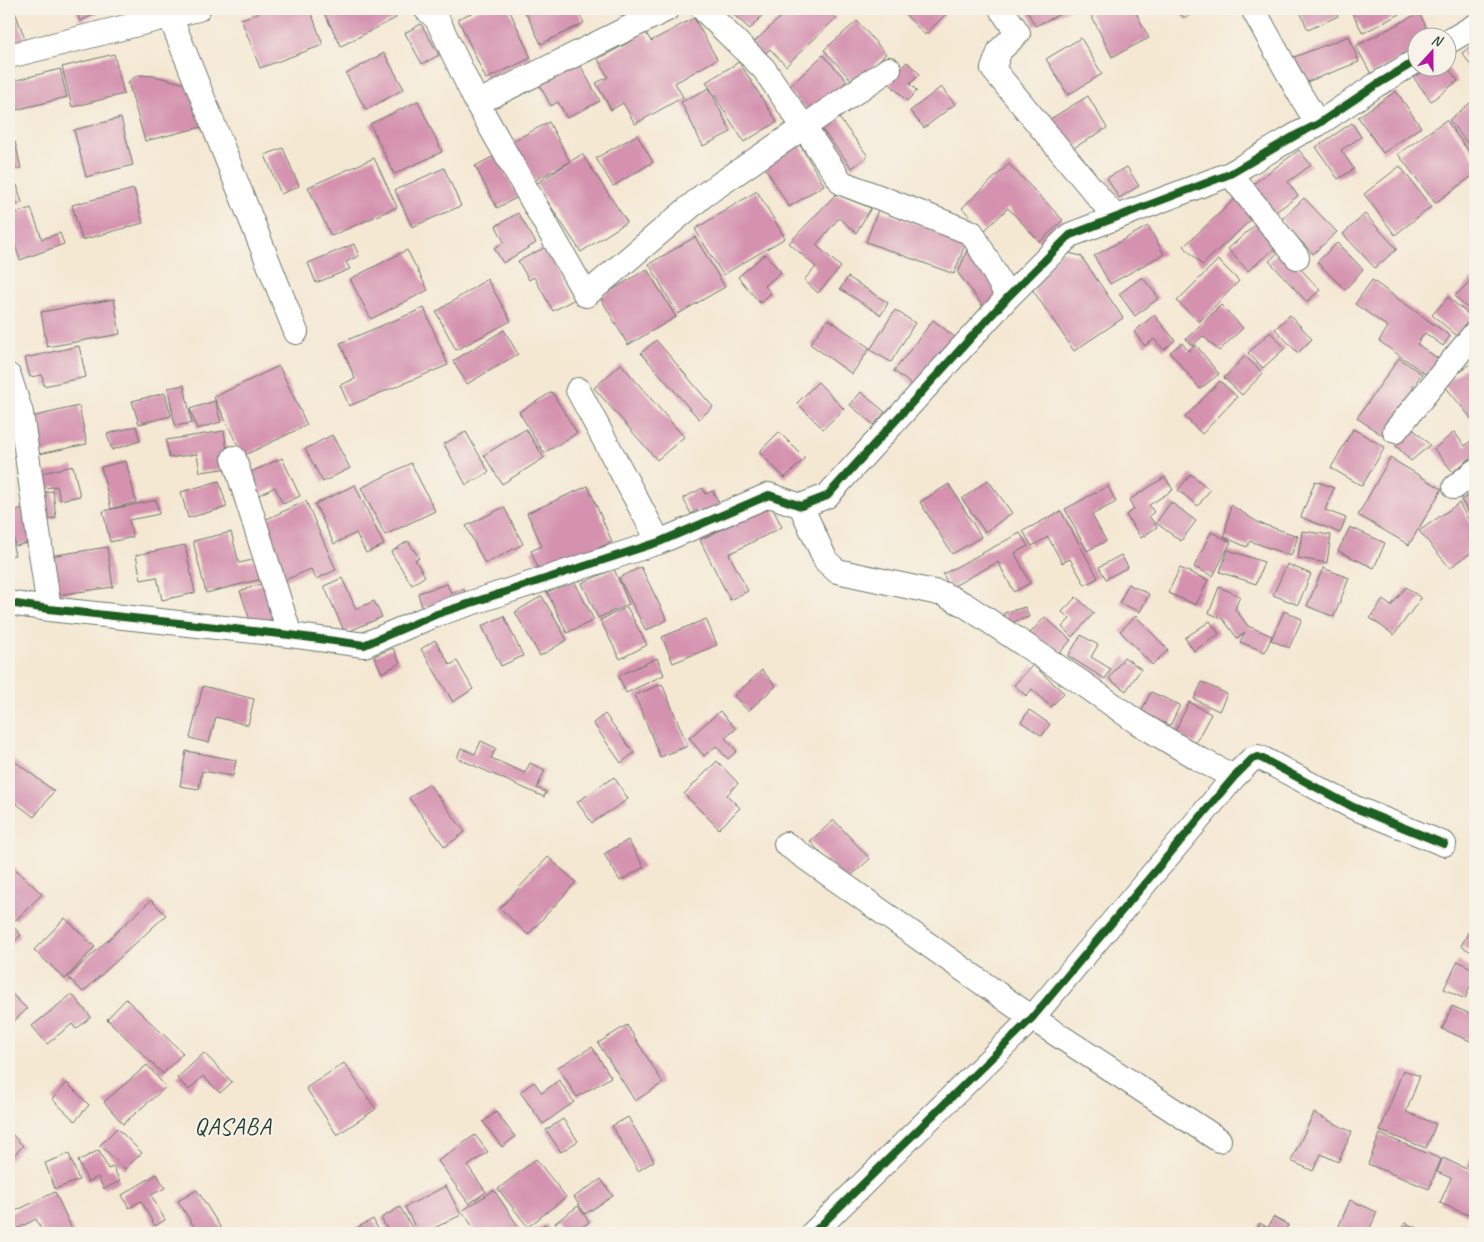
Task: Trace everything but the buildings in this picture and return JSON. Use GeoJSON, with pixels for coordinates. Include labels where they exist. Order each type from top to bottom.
{"type":"FeatureCollection","features":[{"type":"Feature","properties":{"kind":"street"},"geometry":{"type":"LineString","coordinates":[[9,56],[198,9]]}},
{"type":"Feature","properties":{"kind":"street"},"geometry":{"type":"LineString","coordinates":[[426,9],[437,19],[477,103],[586,295],[704,195],[889,69]]}},
{"type":"Feature","properties":{"kind":"street"},"geometry":{"type":"LineString","coordinates":[[477,103],[667,9]]}},
{"type":"Feature","properties":{"kind":"street"},"geometry":{"type":"LineString","coordinates":[[703,9],[764,68],[842,183],[972,233],[1008,297]]}},
{"type":"Feature","properties":{"kind":"street"},"geometry":{"type":"LineString","coordinates":[[1001,9],[1018,34],[1000,50],[993,69],[1115,217]]}},
{"type":"Feature","properties":{"kind":"street"},"geometry":{"type":"LineString","coordinates":[[1253,9],[1318,124]]}},
{"type":"Feature","properties":{"kind":"street"},"geometry":{"type":"LineString","coordinates":[[170,16],[296,332]]}},
{"type":"Feature","properties":{"kind":"street"},"geometry":{"type":"LineString","coordinates":[[1456,37],[1475,26]]}},
{"type":"Feature","properties":{"kind":"street"},"geometry":{"type":"LineString","coordinates":[[9,603],[364,645],[437,614],[659,542],[769,495],[800,506],[827,496],[1008,297],[1070,235],[1230,174],[1318,124],[1406,67]]}},
{"type":"Feature","properties":{"kind":"street"},"geometry":{"type":"LineString","coordinates":[[1230,174],[1297,257]]}},
{"type":"Feature","properties":{"kind":"street"},"geometry":{"type":"LineString","coordinates":[[1395,431],[1475,333]]}},
{"type":"Feature","properties":{"kind":"street"},"geometry":{"type":"LineString","coordinates":[[9,376],[21,413],[49,609]]}},
{"type":"Feature","properties":{"kind":"street"},"geometry":{"type":"LineString","coordinates":[[578,390],[659,542]]}},
{"type":"Feature","properties":{"kind":"street"},"geometry":{"type":"LineString","coordinates":[[234,458],[290,635]]}},
{"type":"Feature","properties":{"kind":"street"},"geometry":{"type":"LineString","coordinates":[[1455,487],[1475,471]]}},
{"type":"Feature","properties":{"kind":"street"},"geometry":{"type":"LineString","coordinates":[[800,506],[826,561],[838,571],[943,594],[965,605],[1137,722],[1199,759],[1234,777]]}},
{"type":"Feature","properties":{"kind":"street"},"geometry":{"type":"LineString","coordinates":[[812,1233],[1032,1018],[1234,777],[1252,759],[1258,757],[1353,807],[1444,844]]}},
{"type":"Feature","properties":{"kind":"street"},"geometry":{"type":"LineString","coordinates":[[786,844],[1032,1018],[1219,1140]]}},
{"type":"Feature","properties":{"kind":"cycle path"},"geometry":{"type":"LineString","coordinates":[[9,603],[364,645],[437,614],[659,542],[769,495],[801,506],[827,496],[1008,297],[1070,235],[1230,174],[1318,124],[1406,67]]}},
{"type":"Feature","properties":{"kind":"cycle path"},"geometry":{"type":"LineString","coordinates":[[813,1233],[1032,1018],[1234,777],[1252,759],[1258,757],[1263,759],[1353,807],[1444,844]]}},
{"type":"Feature","properties":{"kind":"district","name":"QASABA"},"geometry":{"type":"Point","coordinates":[233,1126]}}]}
